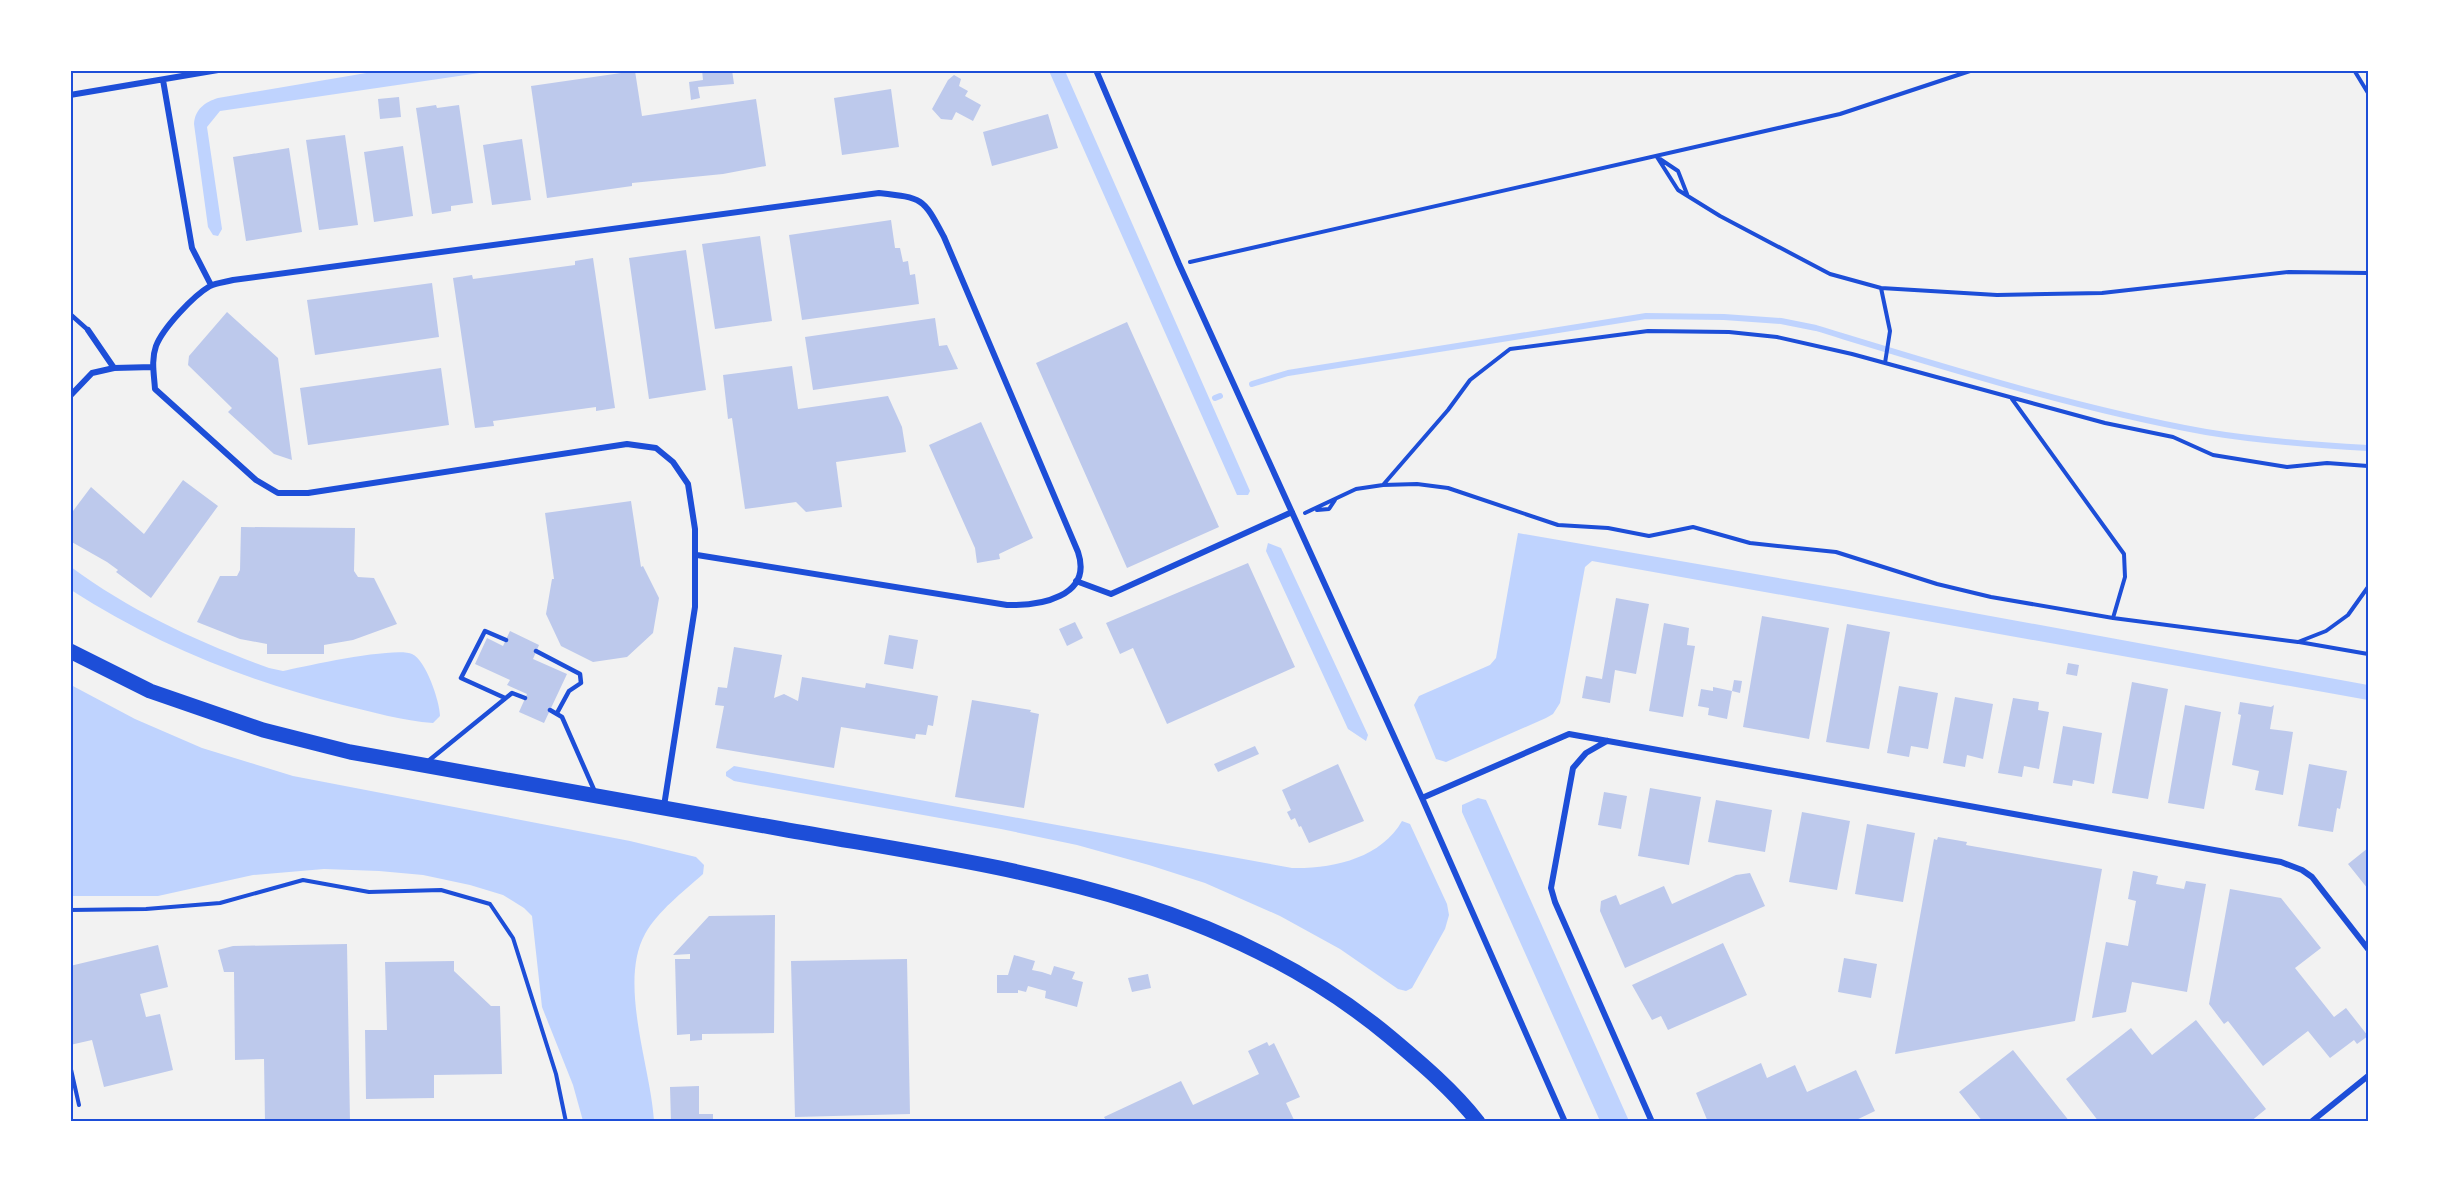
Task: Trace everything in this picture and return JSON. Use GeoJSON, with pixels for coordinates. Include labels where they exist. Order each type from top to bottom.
{"type":"FeatureCollection","features":[{"type":"Feature","properties":{"kind":"main road"},"geometry":{"type":"LineString","coordinates":[[70,651],[150,691],[263,730],[350,752],[1030,874],[1119,897],[1187,919],[1244,943],[1305,976],[1365,1016],[1424,1065],[1478,1122]]}},
{"type":"Feature","properties":{"kind":"street"},"geometry":{"type":"LineString","coordinates":[[70,95],[218,70]]}},
{"type":"Feature","properties":{"kind":"street"},"geometry":{"type":"LineString","coordinates":[[1096,70],[1179,264],[1422,798],[1565,1122]]}},
{"type":"Feature","properties":{"kind":"street"},"geometry":{"type":"LineString","coordinates":[[163,80],[192,248],[211,285]]}},
{"type":"Feature","properties":{"kind":"street"},"geometry":{"type":"LineString","coordinates":[[663,808],[695,607],[697,555],[688,484],[673,462],[656,448],[627,444],[308,493],[278,493],[256,480],[155,388],[153,367],[156,346],[165,330],[211,285],[879,194],[914,197],[927,206],[944,237],[1078,552],[1080,569],[1076,581],[1064,594],[1051,601],[1007,605],[697,555]]}},
{"type":"Feature","properties":{"kind":"street"},"geometry":{"type":"LineString","coordinates":[[88,330],[114,368]]}},
{"type":"Feature","properties":{"kind":"street"},"geometry":{"type":"LineString","coordinates":[[70,396],[92,373],[114,368],[153,367]]}},
{"type":"Feature","properties":{"kind":"street"},"geometry":{"type":"LineString","coordinates":[[1076,581],[1111,594],[1292,512]]}},
{"type":"Feature","properties":{"kind":"street"},"geometry":{"type":"LineString","coordinates":[[1422,798],[1569,734],[2281,862],[2302,870],[2312,877],[2368,949]]}},
{"type":"Feature","properties":{"kind":"street"},"geometry":{"type":"LineString","coordinates":[[1607,741],[1586,753],[1573,768],[1551,888],[1555,902],[1652,1122]]}},
{"type":"Feature","properties":{"kind":"street"},"geometry":{"type":"LineString","coordinates":[[2311,1122],[2368,1076]]}},
{"type":"Feature","properties":{"kind":"lane"},"geometry":{"type":"LineString","coordinates":[[70,314],[88,330]]}},
{"type":"Feature","properties":{"kind":"lane"},"geometry":{"type":"LineString","coordinates":[[505,698],[461,678],[485,631],[506,640]]}},
{"type":"Feature","properties":{"kind":"lane"},"geometry":{"type":"LineString","coordinates":[[536,651],[580,674],[581,683],[569,691],[557,713]]}},
{"type":"Feature","properties":{"kind":"lane"},"geometry":{"type":"LineString","coordinates":[[423,765],[512,693],[525,698]]}},
{"type":"Feature","properties":{"kind":"lane"},"geometry":{"type":"LineString","coordinates":[[550,710],[562,717],[597,797]]}},
{"type":"Feature","properties":{"kind":"path"},"geometry":{"type":"LineString","coordinates":[[1179,264],[1840,114],[1972,70]]}},
{"type":"Feature","properties":{"kind":"path"},"geometry":{"type":"LineString","coordinates":[[2354,70],[2368,93]]}},
{"type":"Feature","properties":{"kind":"path"},"geometry":{"type":"LineString","coordinates":[[1657,157],[1678,190],[1688,196],[1798,259],[1847,280],[1881,288],[1996,295],[2102,293],[2289,272],[2368,273]]}},
{"type":"Feature","properties":{"kind":"path"},"geometry":{"type":"LineString","coordinates":[[1657,157],[1678,171],[1688,196]]}},
{"type":"Feature","properties":{"kind":"path"},"geometry":{"type":"LineString","coordinates":[[1881,288],[1888,313],[1889,345],[1885,363]]}},
{"type":"Feature","properties":{"kind":"path"},"geometry":{"type":"LineString","coordinates":[[1383,485],[1449,410],[1470,380],[1510,349],[1648,331],[1729,332],[1777,338],[1885,363],[2012,398],[2173,437],[2213,455],[2287,467],[2327,463],[2368,466]]}},
{"type":"Feature","properties":{"kind":"path"},"geometry":{"type":"LineString","coordinates":[[2012,398],[2124,554],[2125,577],[2113,618]]}},
{"type":"Feature","properties":{"kind":"path"},"geometry":{"type":"LineString","coordinates":[[1317,510],[1324,502],[1356,489],[1417,484],[1448,488],[1558,525],[1597,526],[1649,536],[1693,526],[1750,543],[1836,552],[1937,584],[1991,597],[2113,618],[2298,642],[2368,654]]}},
{"type":"Feature","properties":{"kind":"path"},"geometry":{"type":"LineString","coordinates":[[1292,512],[1305,513],[1329,509],[1336,499]]}},
{"type":"Feature","properties":{"kind":"path"},"geometry":{"type":"LineString","coordinates":[[2298,642],[2326,631],[2348,615],[2368,587]]}},
{"type":"Feature","properties":{"kind":"path"},"geometry":{"type":"LineString","coordinates":[[70,910],[146,909],[220,903],[303,880],[369,892],[441,890],[490,904],[513,938],[556,1074],[566,1122]]}},
{"type":"Feature","properties":{"kind":"path"},"geometry":{"type":"LineString","coordinates":[[70,1065],[79,1106]]}},
{"type":"Feature","properties":{"kind":"water"},"geometry":{"type":"Polygon","coordinates":[[[384,70],[493,71],[220,111],[207,127],[222,229],[218,236],[213,235],[208,227],[194,124],[196,114],[202,107],[218,98],[384,70]]]}},
{"type":"Feature","properties":{"kind":"water"},"geometry":{"type":"Polygon","coordinates":[[[1049,71],[1065,71],[1250,491],[1248,495],[1237,495],[1049,71]]]}},
{"type":"Feature","properties":{"kind":"water"},"geometry":{"type":"Polygon","coordinates":[[[1518,533],[1848,590],[2368,685],[2368,700],[1592,561],[1585,567],[1560,703],[1553,714],[1446,762],[1436,759],[1414,705],[1419,696],[1490,665],[1496,658],[1518,533]]]}},
{"type":"Feature","properties":{"kind":"water"},"geometry":{"type":"Polygon","coordinates":[[[1268,543],[1281,548],[1368,735],[1366,741],[1348,729],[1266,551],[1268,543]]]}},
{"type":"Feature","properties":{"kind":"water"},"geometry":{"type":"Polygon","coordinates":[[[71,567],[118,598],[166,625],[269,668],[283,671],[370,655],[403,652],[412,654],[427,673],[435,692],[440,716],[433,723],[377,713],[306,695],[202,659],[136,628],[71,590],[71,567]]]}},
{"type":"Feature","properties":{"kind":"water"},"geometry":{"type":"Polygon","coordinates":[[[71,685],[135,719],[202,748],[293,776],[630,841],[696,857],[704,865],[703,874],[657,917],[645,934],[638,954],[635,1001],[654,1121],[583,1121],[573,1085],[542,1007],[532,916],[503,895],[423,875],[324,869],[253,875],[158,896],[71,896],[71,685]]]}},
{"type":"Feature","properties":{"kind":"water"},"geometry":{"type":"Polygon","coordinates":[[[734,766],[1292,868],[1324,866],[1355,859],[1382,844],[1402,821],[1410,824],[1447,904],[1449,915],[1445,929],[1412,988],[1406,991],[1398,989],[1340,949],[1280,916],[1205,883],[1077,845],[734,781],[726,776],[726,772],[734,766]]]}},
{"type":"Feature","properties":{"kind":"water"},"geometry":{"type":"Polygon","coordinates":[[[1478,798],[1486,800],[1629,1121],[1600,1121],[1462,812],[1462,805],[1478,798]]]}},
{"type":"Feature","properties":{"kind":"building"},"geometry":{"type":"Polygon","coordinates":[[[702,70],[732,70],[734,84],[698,87],[700,98],[691,100],[689,82],[703,80],[702,70]]]}},
{"type":"Feature","properties":{"kind":"building"},"geometry":{"type":"Polygon","coordinates":[[[635,71],[642,116],[756,99],[766,166],[723,174],[632,183],[632,186],[547,198],[531,86],[635,71]]]}},
{"type":"Feature","properties":{"kind":"building"},"geometry":{"type":"Polygon","coordinates":[[[954,75],[961,79],[959,86],[968,91],[965,96],[981,105],[973,121],[956,112],[952,120],[941,119],[932,109],[948,80],[954,75]]]}},
{"type":"Feature","properties":{"kind":"building"},"geometry":{"type":"Polygon","coordinates":[[[891,89],[899,147],[842,155],[834,98],[891,89]]]}},
{"type":"Feature","properties":{"kind":"building"},"geometry":{"type":"Polygon","coordinates":[[[399,97],[401,117],[380,119],[378,99],[399,97]]]}},
{"type":"Feature","properties":{"kind":"building"},"geometry":{"type":"Polygon","coordinates":[[[436,105],[437,108],[459,105],[473,203],[451,206],[451,211],[432,214],[416,108],[436,105]]]}},
{"type":"Feature","properties":{"kind":"building"},"geometry":{"type":"Polygon","coordinates":[[[1048,114],[1058,148],[992,166],[983,132],[1048,114]]]}},
{"type":"Feature","properties":{"kind":"building"},"geometry":{"type":"Polygon","coordinates":[[[345,135],[358,225],[319,230],[306,140],[345,135]]]}},
{"type":"Feature","properties":{"kind":"building"},"geometry":{"type":"Polygon","coordinates":[[[522,139],[531,200],[492,205],[483,145],[522,139]]]}},
{"type":"Feature","properties":{"kind":"building"},"geometry":{"type":"Polygon","coordinates":[[[403,146],[413,216],[374,222],[364,152],[403,146]]]}},
{"type":"Feature","properties":{"kind":"building"},"geometry":{"type":"Polygon","coordinates":[[[289,148],[302,232],[246,241],[233,157],[289,148]]]}},
{"type":"Feature","properties":{"kind":"building"},"geometry":{"type":"Polygon","coordinates":[[[891,220],[895,248],[900,248],[903,262],[908,261],[910,275],[915,274],[919,304],[802,320],[789,235],[891,220]]]}},
{"type":"Feature","properties":{"kind":"building"},"geometry":{"type":"Polygon","coordinates":[[[760,236],[772,321],[715,329],[702,244],[760,236]]]}},
{"type":"Feature","properties":{"kind":"building"},"geometry":{"type":"Polygon","coordinates":[[[686,250],[706,390],[649,399],[629,258],[686,250]]]}},
{"type":"Feature","properties":{"kind":"building"},"geometry":{"type":"Polygon","coordinates":[[[593,258],[615,408],[596,411],[596,407],[493,421],[494,426],[475,428],[453,278],[472,275],[473,279],[575,265],[575,261],[593,258]]]}},
{"type":"Feature","properties":{"kind":"building"},"geometry":{"type":"Polygon","coordinates":[[[432,283],[439,337],[315,355],[307,300],[432,283]]]}},
{"type":"Feature","properties":{"kind":"building"},"geometry":{"type":"Polygon","coordinates":[[[227,312],[278,358],[292,460],[274,454],[228,412],[232,408],[188,365],[189,356],[227,312]]]}},
{"type":"Feature","properties":{"kind":"building"},"geometry":{"type":"Polygon","coordinates":[[[935,318],[939,346],[947,345],[958,369],[813,390],[805,337],[935,318]]]}},
{"type":"Feature","properties":{"kind":"building"},"geometry":{"type":"Polygon","coordinates":[[[1127,322],[1219,527],[1127,568],[1036,363],[1127,322]]]}},
{"type":"Feature","properties":{"kind":"building"},"geometry":{"type":"Polygon","coordinates":[[[792,366],[798,409],[888,396],[902,427],[906,452],[836,462],[842,507],[806,512],[796,502],[745,509],[732,418],[728,419],[723,375],[792,366]]]}},
{"type":"Feature","properties":{"kind":"building"},"geometry":{"type":"Polygon","coordinates":[[[441,368],[449,425],[308,445],[300,388],[441,368]]]}},
{"type":"Feature","properties":{"kind":"building"},"geometry":{"type":"Polygon","coordinates":[[[981,422],[1033,538],[999,554],[1000,559],[977,563],[975,548],[929,445],[981,422]]]}},
{"type":"Feature","properties":{"kind":"building"},"geometry":{"type":"Polygon","coordinates":[[[183,480],[218,506],[151,598],[116,572],[118,570],[107,562],[70,541],[70,515],[91,487],[144,534],[183,480]]]}},
{"type":"Feature","properties":{"kind":"building"},"geometry":{"type":"Polygon","coordinates":[[[631,501],[641,567],[643,566],[659,598],[653,633],[627,657],[593,662],[561,646],[546,614],[552,579],[554,579],[545,513],[631,501]]]}},
{"type":"Feature","properties":{"kind":"building"},"geometry":{"type":"Polygon","coordinates":[[[241,527],[355,528],[354,571],[358,577],[374,578],[397,624],[353,640],[324,645],[324,654],[267,654],[267,644],[240,639],[197,622],[220,576],[237,576],[240,570],[241,527]]]}},
{"type":"Feature","properties":{"kind":"building"},"geometry":{"type":"Polygon","coordinates":[[[1248,563],[1295,667],[1167,724],[1133,648],[1120,654],[1106,623],[1248,563]]]}},
{"type":"Feature","properties":{"kind":"building"},"geometry":{"type":"Polygon","coordinates":[[[1616,598],[1649,604],[1636,674],[1615,670],[1610,703],[1582,698],[1586,676],[1602,679],[1616,598]]]}},
{"type":"Feature","properties":{"kind":"building"},"geometry":{"type":"Polygon","coordinates":[[[1762,616],[1829,628],[1809,739],[1743,727],[1762,616]]]}},
{"type":"Feature","properties":{"kind":"building"},"geometry":{"type":"Polygon","coordinates":[[[1075,622],[1083,638],[1067,646],[1059,629],[1075,622]]]}},
{"type":"Feature","properties":{"kind":"building"},"geometry":{"type":"Polygon","coordinates":[[[1664,623],[1689,628],[1687,645],[1695,646],[1683,717],[1649,711],[1664,623]]]}},
{"type":"Feature","properties":{"kind":"building"},"geometry":{"type":"Polygon","coordinates":[[[1847,624],[1890,632],[1869,749],[1826,742],[1847,624]]]}},
{"type":"Feature","properties":{"kind":"building"},"geometry":{"type":"Polygon","coordinates":[[[510,631],[539,645],[533,659],[567,674],[544,723],[519,712],[527,694],[507,685],[510,680],[475,664],[487,638],[503,646],[510,631]]]}},
{"type":"Feature","properties":{"kind":"building"},"geometry":{"type":"Polygon","coordinates":[[[889,635],[918,640],[913,669],[884,664],[889,635]]]}},
{"type":"Feature","properties":{"kind":"building"},"geometry":{"type":"Polygon","coordinates":[[[734,647],[782,655],[774,698],[784,694],[798,701],[802,677],[865,688],[866,683],[938,696],[933,726],[928,725],[926,735],[916,734],[915,739],[841,727],[834,768],[716,748],[724,706],[715,705],[718,687],[727,688],[734,647]]]}},
{"type":"Feature","properties":{"kind":"building"},"geometry":{"type":"Polygon","coordinates":[[[2068,663],[2079,665],[2077,676],[2066,674],[2068,663]]]}},
{"type":"Feature","properties":{"kind":"building"},"geometry":{"type":"Polygon","coordinates":[[[1734,680],[1742,681],[1740,693],[1732,691],[1734,680]]]}},
{"type":"Feature","properties":{"kind":"building"},"geometry":{"type":"Polygon","coordinates":[[[2132,682],[2168,689],[2148,799],[2112,793],[2132,682]]]}},
{"type":"Feature","properties":{"kind":"building"},"geometry":{"type":"Polygon","coordinates":[[[1899,686],[1938,693],[1928,749],[1911,746],[1909,757],[1887,753],[1899,686]]]}},
{"type":"Feature","properties":{"kind":"building"},"geometry":{"type":"Polygon","coordinates":[[[1713,687],[1732,691],[1727,719],[1708,715],[1709,708],[1698,706],[1701,689],[1713,691],[1713,687]]]}},
{"type":"Feature","properties":{"kind":"building"},"geometry":{"type":"Polygon","coordinates":[[[1955,697],[1993,704],[1983,759],[1967,755],[1965,767],[1943,763],[1955,697]]]}},
{"type":"Feature","properties":{"kind":"building"},"geometry":{"type":"Polygon","coordinates":[[[2013,698],[2039,702],[2038,710],[2049,712],[2039,769],[2024,766],[2022,777],[1998,773],[2013,698]]]}},
{"type":"Feature","properties":{"kind":"building"},"geometry":{"type":"Polygon","coordinates":[[[972,700],[1031,710],[1030,712],[1039,714],[1024,808],[955,797],[972,700]]]}},
{"type":"Feature","properties":{"kind":"building"},"geometry":{"type":"Polygon","coordinates":[[[2240,702],[2271,707],[2274,705],[2270,729],[2293,732],[2283,795],[2255,790],[2259,771],[2232,765],[2241,715],[2238,714],[2240,702]]]}},
{"type":"Feature","properties":{"kind":"building"},"geometry":{"type":"Polygon","coordinates":[[[2185,705],[2221,712],[2204,809],[2168,803],[2185,705]]]}},
{"type":"Feature","properties":{"kind":"building"},"geometry":{"type":"Polygon","coordinates":[[[2063,726],[2102,733],[2094,784],[2073,780],[2072,786],[2053,783],[2063,726]]]}},
{"type":"Feature","properties":{"kind":"building"},"geometry":{"type":"Polygon","coordinates":[[[1255,746],[1259,754],[1218,772],[1214,764],[1255,746]]]}},
{"type":"Feature","properties":{"kind":"building"},"geometry":{"type":"Polygon","coordinates":[[[1338,764],[1364,821],[1309,843],[1295,818],[1291,820],[1287,812],[1291,810],[1282,790],[1338,764]]]}},
{"type":"Feature","properties":{"kind":"building"},"geometry":{"type":"Polygon","coordinates":[[[2309,764],[2347,771],[2333,832],[2298,826],[2309,764]]]}},
{"type":"Feature","properties":{"kind":"building"},"geometry":{"type":"Polygon","coordinates":[[[1650,788],[1701,797],[1689,865],[1638,856],[1650,788]]]}},
{"type":"Feature","properties":{"kind":"building"},"geometry":{"type":"Polygon","coordinates":[[[1604,792],[1627,796],[1621,829],[1598,825],[1604,792]]]}},
{"type":"Feature","properties":{"kind":"building"},"geometry":{"type":"Polygon","coordinates":[[[1716,800],[1772,810],[1765,852],[1708,842],[1716,800]]]}},
{"type":"Feature","properties":{"kind":"building"},"geometry":{"type":"Polygon","coordinates":[[[1802,812],[1850,821],[1837,890],[1789,882],[1802,812]]]}},
{"type":"Feature","properties":{"kind":"building"},"geometry":{"type":"Polygon","coordinates":[[[1867,824],[1915,833],[1903,902],[1855,894],[1867,824]]]}},
{"type":"Feature","properties":{"kind":"building"},"geometry":{"type":"Polygon","coordinates":[[[1938,837],[1967,842],[1966,845],[2102,869],[2075,1021],[1895,1054],[1934,839],[1937,840],[1938,837]]]}},
{"type":"Feature","properties":{"kind":"building"},"geometry":{"type":"Polygon","coordinates":[[[2368,848],[2368,889],[2348,864],[2368,848]]]}},
{"type":"Feature","properties":{"kind":"building"},"geometry":{"type":"Polygon","coordinates":[[[2133,871],[2158,876],[2156,884],[2184,889],[2186,881],[2206,884],[2187,992],[2132,982],[2126,1012],[2092,1018],[2106,942],[2128,946],[2136,901],[2128,899],[2133,871]]]}},
{"type":"Feature","properties":{"kind":"building"},"geometry":{"type":"Polygon","coordinates":[[[1750,873],[1765,906],[1625,968],[1600,911],[1601,901],[1616,895],[1620,905],[1664,886],[1672,904],[1736,875],[1750,873]]]}},
{"type":"Feature","properties":{"kind":"building"},"geometry":{"type":"Polygon","coordinates":[[[2230,889],[2281,898],[2321,948],[2295,968],[2334,1017],[2346,1008],[2368,1036],[2357,1044],[2354,1040],[2330,1058],[2308,1031],[2263,1066],[2228,1021],[2224,1024],[2209,1004],[2230,889]]]}},
{"type":"Feature","properties":{"kind":"building"},"geometry":{"type":"Polygon","coordinates":[[[775,915],[774,1033],[702,1034],[702,1040],[690,1041],[690,1034],[677,1035],[675,959],[690,959],[690,954],[673,955],[709,916],[775,915]]]}},
{"type":"Feature","properties":{"kind":"building"},"geometry":{"type":"Polygon","coordinates":[[[1723,943],[1747,995],[1668,1030],[1661,1016],[1652,1020],[1632,985],[1723,943]]]}},
{"type":"Feature","properties":{"kind":"building"},"geometry":{"type":"Polygon","coordinates":[[[347,944],[350,1122],[265,1122],[264,1059],[235,1060],[234,972],[224,972],[218,950],[233,946],[347,944]]]}},
{"type":"Feature","properties":{"kind":"building"},"geometry":{"type":"Polygon","coordinates":[[[158,945],[168,987],[140,994],[146,1017],[160,1014],[173,1070],[104,1087],[92,1040],[70,1045],[70,966],[158,945]]]}},
{"type":"Feature","properties":{"kind":"building"},"geometry":{"type":"Polygon","coordinates":[[[1014,955],[1035,961],[1032,970],[1051,975],[1054,966],[1075,972],[1072,979],[1083,982],[1077,1007],[1045,998],[1046,991],[1028,986],[1026,992],[1018,990],[1018,993],[997,993],[997,975],[1008,975],[1014,955]]]}},
{"type":"Feature","properties":{"kind":"building"},"geometry":{"type":"Polygon","coordinates":[[[1844,958],[1877,964],[1871,998],[1838,992],[1844,958]]]}},
{"type":"Feature","properties":{"kind":"building"},"geometry":{"type":"Polygon","coordinates":[[[907,959],[910,1114],[795,1117],[791,961],[907,959]]]}},
{"type":"Feature","properties":{"kind":"building"},"geometry":{"type":"Polygon","coordinates":[[[454,961],[454,971],[491,1006],[500,1006],[502,1074],[434,1075],[434,1098],[366,1099],[365,1030],[387,1030],[385,962],[454,961]]]}},
{"type":"Feature","properties":{"kind":"building"},"geometry":{"type":"Polygon","coordinates":[[[1148,974],[1151,988],[1132,992],[1128,978],[1148,974]]]}},
{"type":"Feature","properties":{"kind":"building"},"geometry":{"type":"Polygon","coordinates":[[[2196,1020],[2266,1109],[2250,1122],[2099,1122],[2066,1079],[2131,1028],[2152,1055],[2196,1020]]]}},
{"type":"Feature","properties":{"kind":"building"},"geometry":{"type":"Polygon","coordinates":[[[1267,1042],[1269,1046],[1274,1043],[1300,1097],[1286,1103],[1295,1122],[1107,1122],[1104,1117],[1181,1081],[1193,1105],[1259,1074],[1248,1051],[1267,1042]]]}},
{"type":"Feature","properties":{"kind":"building"},"geometry":{"type":"Polygon","coordinates":[[[2013,1050],[2070,1122],[1983,1122],[1959,1092],[2013,1050]]]}},
{"type":"Feature","properties":{"kind":"building"},"geometry":{"type":"Polygon","coordinates":[[[1761,1063],[1767,1078],[1795,1065],[1807,1092],[1856,1070],[1875,1111],[1852,1122],[1708,1122],[1696,1093],[1761,1063]]]}},
{"type":"Feature","properties":{"kind":"building"},"geometry":{"type":"Polygon","coordinates":[[[699,1086],[699,1114],[713,1114],[713,1122],[671,1122],[670,1087],[699,1086]]]}},
{"type":"Feature","properties":{"kind":"waterway"},"geometry":{"type":"LineString","coordinates":[[1252,384],[1288,373],[1646,316],[1724,317],[1781,321],[1816,328],[2058,399],[2206,432],[2246,438],[2368,448]]}},
{"type":"Feature","properties":{"kind":"waterway"},"geometry":{"type":"LineString","coordinates":[[1215,398],[1220,396]]}}]}
